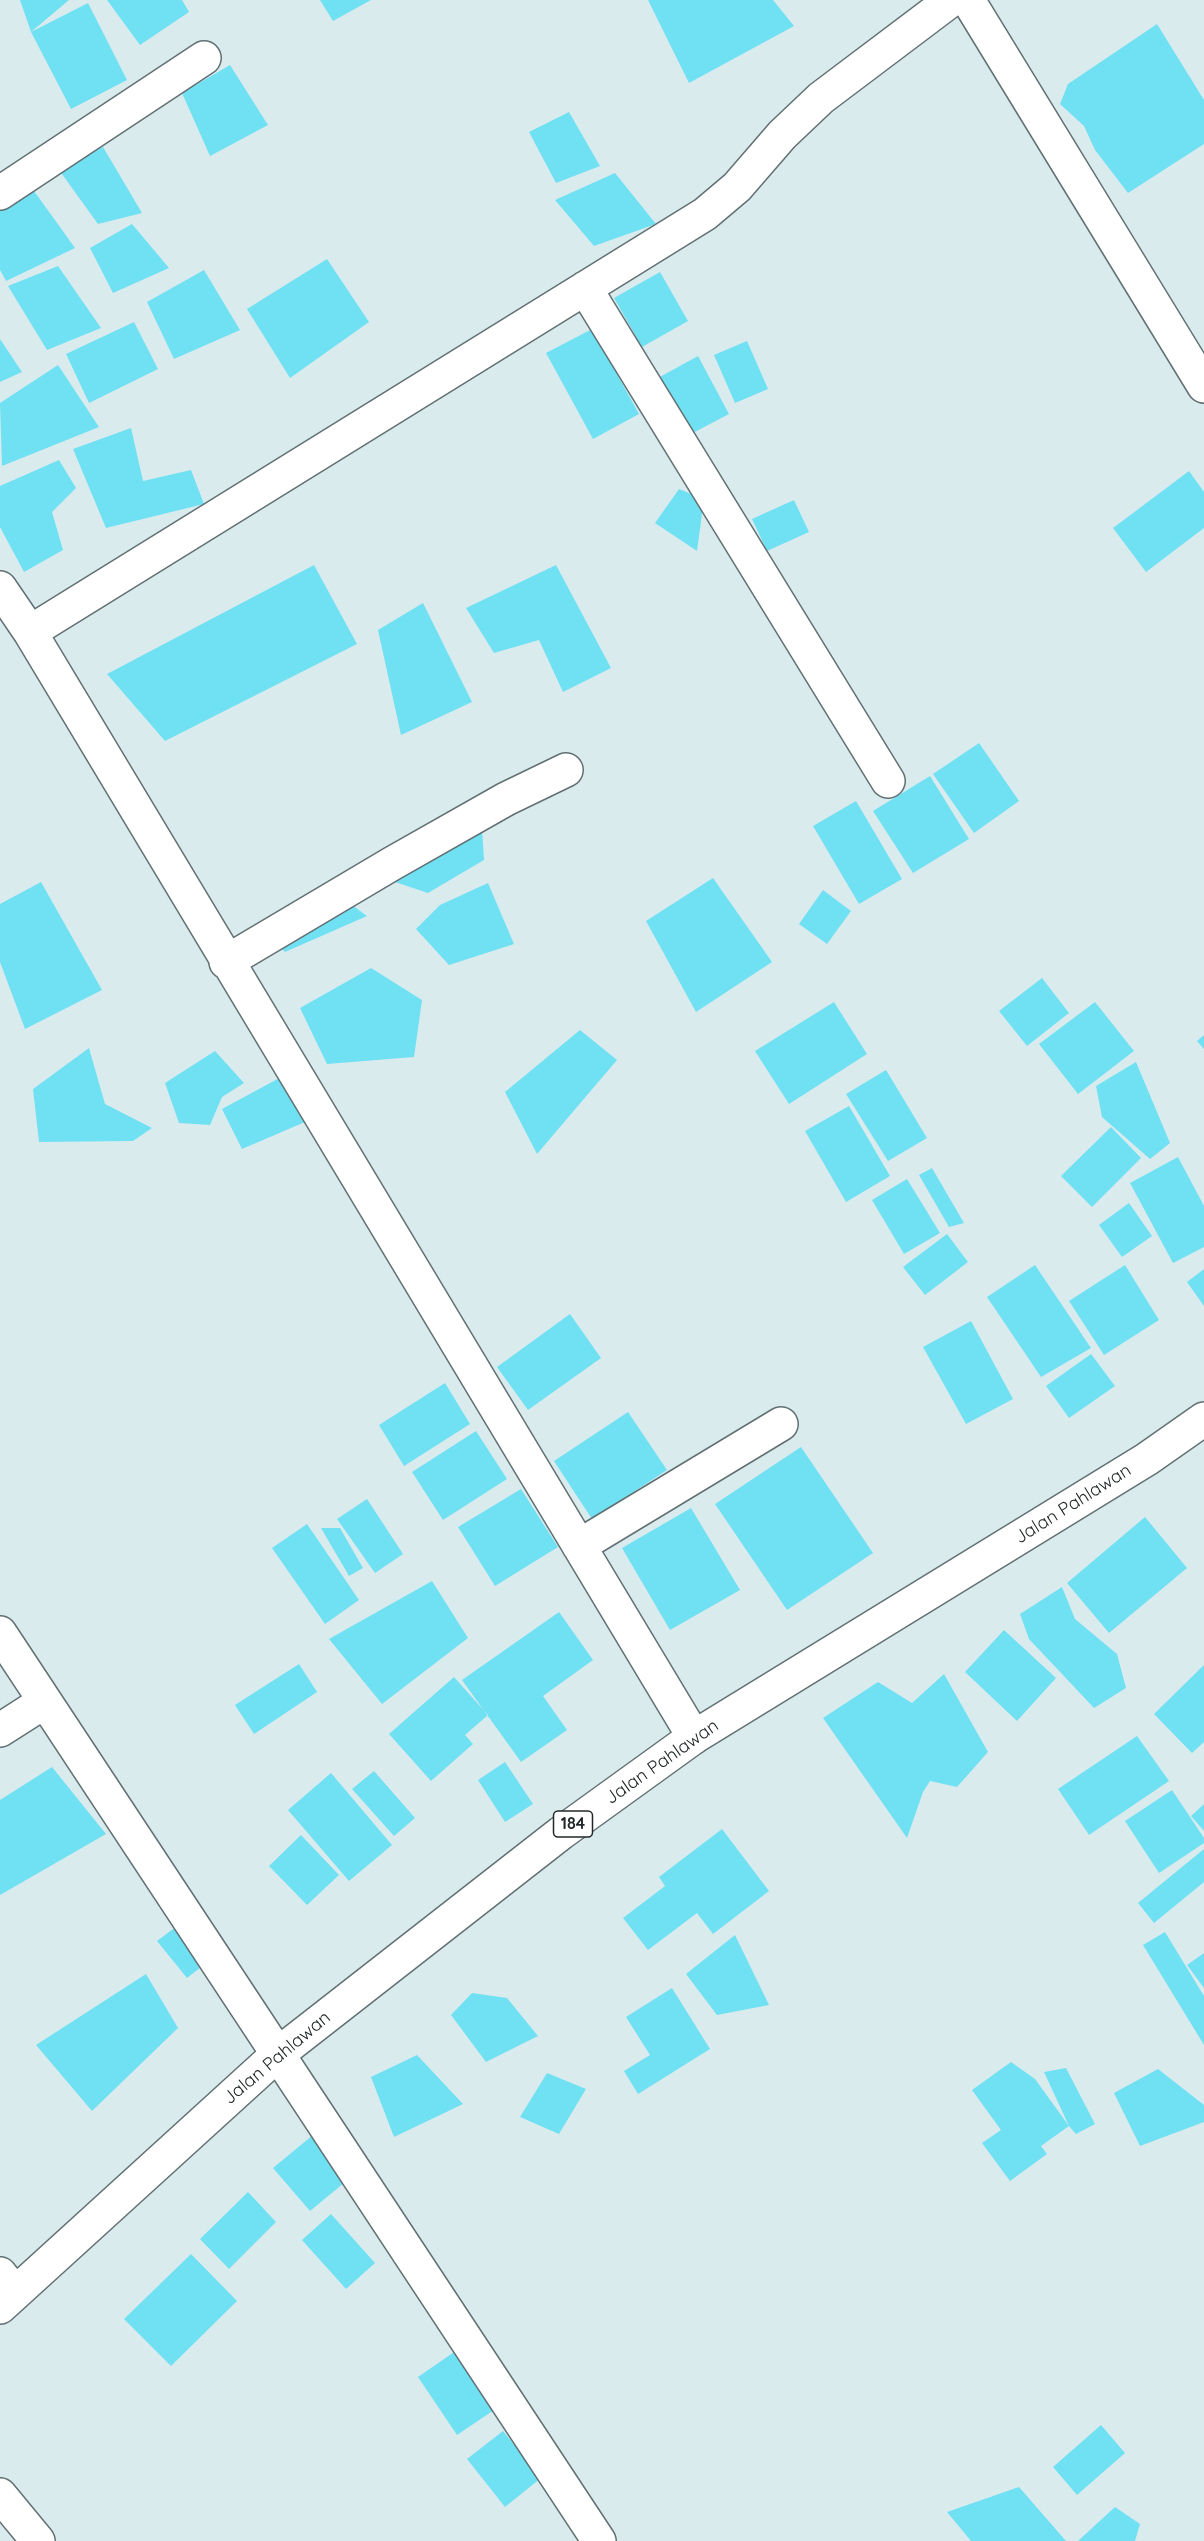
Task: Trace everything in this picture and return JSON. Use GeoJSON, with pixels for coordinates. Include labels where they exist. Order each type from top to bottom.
{"type":"FeatureCollection","features":[{"type":"Feature","properties":{"kind":"street"},"geometry":{"type":"LineString","coordinates":[[30,632],[705,214],[737,187],[782,135],[821,98],[951,0]]}},
{"type":"Feature","properties":{"kind":"street"},"geometry":{"type":"LineString","coordinates":[[968,0],[1204,386]]}},
{"type":"Feature","properties":{"kind":"street"},"geometry":{"type":"LineString","coordinates":[[0,193],[204,58]]}},
{"type":"Feature","properties":{"kind":"street"},"geometry":{"type":"LineString","coordinates":[[585,288],[888,781]]}},
{"type":"Feature","properties":{"kind":"street"},"geometry":{"type":"LineString","coordinates":[[0,588],[30,632],[226,962],[694,1737]]}},
{"type":"Feature","properties":{"kind":"street"},"geometry":{"type":"LineString","coordinates":[[226,962],[506,799],[566,770]]}},
{"type":"Feature","properties":{"kind":"street","name":"Jalan Pahlawan"},"geometry":{"type":"LineString","coordinates":[[5,2291],[278,2054],[561,1833],[694,1737],[1147,1459],[1204,1419]]}},
{"type":"Feature","properties":{"kind":"street"},"geometry":{"type":"LineString","coordinates":[[579,1546],[781,1424]]}},
{"type":"Feature","properties":{"kind":"street"},"geometry":{"type":"LineString","coordinates":[[0,1633],[598,2541]]}},
{"type":"Feature","properties":{"kind":"street"},"geometry":{"type":"LineString","coordinates":[[0,1730],[44,1702]]}},
{"type":"Feature","properties":{"kind":"street"},"geometry":{"type":"LineString","coordinates":[[0,2495],[38,2541]]}},
{"type":"Feature","properties":{"kind":"building"},"geometry":{"type":"Polygon","coordinates":[[[20,0],[69,0],[31,32],[20,0]]]}},
{"type":"Feature","properties":{"kind":"building"},"geometry":{"type":"Polygon","coordinates":[[[107,0],[182,0],[189,12],[140,45],[107,0]]]}},
{"type":"Feature","properties":{"kind":"building"},"geometry":{"type":"Polygon","coordinates":[[[320,0],[371,0],[333,21],[320,0]]]}},
{"type":"Feature","properties":{"kind":"building"},"geometry":{"type":"Polygon","coordinates":[[[648,0],[773,0],[794,26],[689,83],[648,0]]]}},
{"type":"Feature","properties":{"kind":"building"},"geometry":{"type":"Polygon","coordinates":[[[88,3],[127,80],[71,109],[31,32],[88,3]]]}},
{"type":"Feature","properties":{"kind":"building"},"geometry":{"type":"Polygon","coordinates":[[[1157,24],[1204,100],[1204,144],[1128,193],[1095,150],[1084,126],[1060,104],[1068,84],[1157,24]]]}},
{"type":"Feature","properties":{"kind":"building"},"geometry":{"type":"Polygon","coordinates":[[[230,65],[268,125],[210,156],[182,93],[230,65]]]}},
{"type":"Feature","properties":{"kind":"building"},"geometry":{"type":"Polygon","coordinates":[[[569,112],[600,166],[556,183],[529,132],[569,112]]]}},
{"type":"Feature","properties":{"kind":"building"},"geometry":{"type":"Polygon","coordinates":[[[103,147],[142,213],[98,224],[59,170],[103,147]]]}},
{"type":"Feature","properties":{"kind":"building"},"geometry":{"type":"Polygon","coordinates":[[[615,173],[656,224],[594,246],[555,200],[615,173]]]}},
{"type":"Feature","properties":{"kind":"building"},"geometry":{"type":"Polygon","coordinates":[[[29,184],[75,248],[6,281],[0,270],[0,202],[29,184]]]}},
{"type":"Feature","properties":{"kind":"building"},"geometry":{"type":"Polygon","coordinates":[[[132,224],[169,268],[113,293],[90,248],[132,224]]]}},
{"type":"Feature","properties":{"kind":"building"},"geometry":{"type":"Polygon","coordinates":[[[327,259],[369,322],[290,378],[247,309],[327,259]]]}},
{"type":"Feature","properties":{"kind":"building"},"geometry":{"type":"Polygon","coordinates":[[[58,266],[101,328],[47,350],[8,286],[58,266]]]}},
{"type":"Feature","properties":{"kind":"building"},"geometry":{"type":"Polygon","coordinates":[[[204,270],[240,330],[174,359],[147,302],[204,270]]]}},
{"type":"Feature","properties":{"kind":"building"},"geometry":{"type":"Polygon","coordinates":[[[660,272],[688,321],[642,347],[614,298],[660,272]]]}},
{"type":"Feature","properties":{"kind":"building"},"geometry":{"type":"Polygon","coordinates":[[[134,322],[158,369],[89,403],[66,354],[134,322]]]}},
{"type":"Feature","properties":{"kind":"building"},"geometry":{"type":"Polygon","coordinates":[[[592,329],[639,414],[593,439],[546,353],[592,329]]]}},
{"type":"Feature","properties":{"kind":"building"},"geometry":{"type":"Polygon","coordinates":[[[0,339],[22,372],[0,382],[0,339]]]}},
{"type":"Feature","properties":{"kind":"building"},"geometry":{"type":"Polygon","coordinates":[[[747,341],[768,389],[735,403],[714,355],[747,341]]]}},
{"type":"Feature","properties":{"kind":"building"},"geometry":{"type":"Polygon","coordinates":[[[698,356],[729,414],[689,435],[658,378],[698,356]]]}},
{"type":"Feature","properties":{"kind":"building"},"geometry":{"type":"Polygon","coordinates":[[[58,365],[99,427],[2,466],[0,403],[58,365]]]}},
{"type":"Feature","properties":{"kind":"building"},"geometry":{"type":"Polygon","coordinates":[[[131,428],[143,481],[191,470],[204,504],[106,528],[73,449],[131,428]]]}},
{"type":"Feature","properties":{"kind":"building"},"geometry":{"type":"Polygon","coordinates":[[[59,460],[76,488],[52,512],[63,550],[24,572],[0,527],[0,486],[59,460]]]}},
{"type":"Feature","properties":{"kind":"building"},"geometry":{"type":"Polygon","coordinates":[[[1189,471],[1204,492],[1204,528],[1146,572],[1113,528],[1189,471]]]}},
{"type":"Feature","properties":{"kind":"building"},"geometry":{"type":"Polygon","coordinates":[[[679,489],[704,499],[697,551],[655,523],[679,489]]]}},
{"type":"Feature","properties":{"kind":"building"},"geometry":{"type":"Polygon","coordinates":[[[794,500],[809,532],[767,551],[752,519],[794,500]]]}},
{"type":"Feature","properties":{"kind":"building"},"geometry":{"type":"Polygon","coordinates":[[[314,565],[357,644],[165,741],[107,674],[314,565]]]}},
{"type":"Feature","properties":{"kind":"building"},"geometry":{"type":"Polygon","coordinates":[[[556,565],[611,668],[563,692],[539,640],[494,653],[466,608],[556,565]]]}},
{"type":"Feature","properties":{"kind":"building"},"geometry":{"type":"Polygon","coordinates":[[[423,603],[472,702],[401,735],[378,630],[423,603]]]}},
{"type":"Feature","properties":{"kind":"building"},"geometry":{"type":"Polygon","coordinates":[[[979,743],[1019,801],[974,833],[933,774],[979,743]]]}},
{"type":"Feature","properties":{"kind":"building"},"geometry":{"type":"Polygon","coordinates":[[[930,776],[969,839],[913,873],[873,811],[930,776]]]}},
{"type":"Feature","properties":{"kind":"building"},"geometry":{"type":"Polygon","coordinates":[[[856,801],[902,879],[859,904],[813,826],[856,801]]]}},
{"type":"Feature","properties":{"kind":"building"},"geometry":{"type":"Polygon","coordinates":[[[482,829],[484,860],[428,893],[386,879],[482,829]]]}},
{"type":"Feature","properties":{"kind":"building"},"geometry":{"type":"Polygon","coordinates":[[[713,878],[772,962],[696,1012],[646,921],[713,878]]]}},
{"type":"Feature","properties":{"kind":"building"},"geometry":{"type":"Polygon","coordinates":[[[41,882],[102,990],[25,1029],[0,962],[0,904],[41,882]]]}},
{"type":"Feature","properties":{"kind":"building"},"geometry":{"type":"Polygon","coordinates":[[[488,883],[514,944],[449,965],[416,929],[440,905],[488,883]]]}},
{"type":"Feature","properties":{"kind":"building"},"geometry":{"type":"Polygon","coordinates":[[[823,890],[851,911],[827,944],[799,924],[823,890]]]}},
{"type":"Feature","properties":{"kind":"building"},"geometry":{"type":"Polygon","coordinates":[[[352,905],[367,916],[285,952],[275,942],[352,905]]]}},
{"type":"Feature","properties":{"kind":"building"},"geometry":{"type":"Polygon","coordinates":[[[371,968],[422,1000],[414,1057],[327,1064],[300,1008],[371,968]]]}},
{"type":"Feature","properties":{"kind":"building"},"geometry":{"type":"Polygon","coordinates":[[[1042,978],[1069,1013],[1027,1046],[999,1011],[1042,978]]]}},
{"type":"Feature","properties":{"kind":"building"},"geometry":{"type":"Polygon","coordinates":[[[834,1002],[867,1054],[789,1104],[755,1051],[834,1002]]]}},
{"type":"Feature","properties":{"kind":"building"},"geometry":{"type":"Polygon","coordinates":[[[1095,1002],[1134,1051],[1078,1094],[1039,1044],[1095,1002]]]}},
{"type":"Feature","properties":{"kind":"building"},"geometry":{"type":"Polygon","coordinates":[[[580,1030],[617,1060],[537,1154],[505,1092],[580,1030]]]}},
{"type":"Feature","properties":{"kind":"building"},"geometry":{"type":"Polygon","coordinates":[[[1204,1035],[1204,1049],[1197,1041],[1204,1035]]]}},
{"type":"Feature","properties":{"kind":"building"},"geometry":{"type":"Polygon","coordinates":[[[89,1048],[105,1104],[152,1128],[133,1141],[39,1142],[33,1089],[89,1048]]]}},
{"type":"Feature","properties":{"kind":"building"},"geometry":{"type":"Polygon","coordinates":[[[215,1051],[244,1083],[222,1097],[210,1125],[179,1123],[165,1083],[215,1051]]]}},
{"type":"Feature","properties":{"kind":"building"},"geometry":{"type":"Polygon","coordinates":[[[1136,1062],[1170,1143],[1150,1159],[1102,1117],[1096,1086],[1136,1062]]]}},
{"type":"Feature","properties":{"kind":"building"},"geometry":{"type":"Polygon","coordinates":[[[886,1070],[927,1138],[888,1161],[846,1094],[886,1070]]]}},
{"type":"Feature","properties":{"kind":"building"},"geometry":{"type":"Polygon","coordinates":[[[283,1076],[305,1122],[242,1149],[222,1109],[283,1076]]]}},
{"type":"Feature","properties":{"kind":"building"},"geometry":{"type":"Polygon","coordinates":[[[849,1106],[890,1176],[846,1202],[805,1131],[849,1106]]]}},
{"type":"Feature","properties":{"kind":"building"},"geometry":{"type":"Polygon","coordinates":[[[1111,1127],[1141,1158],[1092,1207],[1061,1176],[1111,1127]]]}},
{"type":"Feature","properties":{"kind":"building"},"geometry":{"type":"Polygon","coordinates":[[[1178,1157],[1204,1206],[1204,1247],[1173,1263],[1130,1183],[1178,1157]]]}},
{"type":"Feature","properties":{"kind":"building"},"geometry":{"type":"Polygon","coordinates":[[[932,1168],[964,1223],[949,1227],[919,1175],[932,1168]]]}},
{"type":"Feature","properties":{"kind":"building"},"geometry":{"type":"Polygon","coordinates":[[[907,1179],[940,1233],[904,1254],[872,1200],[907,1179]]]}},
{"type":"Feature","properties":{"kind":"building"},"geometry":{"type":"Polygon","coordinates":[[[1129,1203],[1152,1236],[1122,1257],[1099,1225],[1129,1203]]]}},
{"type":"Feature","properties":{"kind":"building"},"geometry":{"type":"Polygon","coordinates":[[[947,1234],[968,1262],[925,1295],[903,1267],[947,1234]]]}},
{"type":"Feature","properties":{"kind":"building"},"geometry":{"type":"Polygon","coordinates":[[[1035,1265],[1091,1348],[1041,1377],[987,1297],[1035,1265]]]}},
{"type":"Feature","properties":{"kind":"building"},"geometry":{"type":"Polygon","coordinates":[[[1125,1265],[1159,1320],[1104,1355],[1069,1301],[1125,1265]]]}},
{"type":"Feature","properties":{"kind":"building"},"geometry":{"type":"Polygon","coordinates":[[[1204,1269],[1204,1306],[1187,1282],[1204,1269]]]}},
{"type":"Feature","properties":{"kind":"building"},"geometry":{"type":"Polygon","coordinates":[[[570,1314],[601,1358],[528,1410],[497,1367],[570,1314]]]}},
{"type":"Feature","properties":{"kind":"building"},"geometry":{"type":"Polygon","coordinates":[[[971,1321],[1013,1399],[966,1424],[923,1347],[971,1321]]]}},
{"type":"Feature","properties":{"kind":"building"},"geometry":{"type":"Polygon","coordinates":[[[1091,1354],[1115,1386],[1069,1418],[1046,1386],[1091,1354]]]}},
{"type":"Feature","properties":{"kind":"building"},"geometry":{"type":"Polygon","coordinates":[[[445,1383],[470,1424],[404,1466],[379,1425],[445,1383]]]}},
{"type":"Feature","properties":{"kind":"building"},"geometry":{"type":"Polygon","coordinates":[[[628,1412],[667,1470],[592,1519],[554,1461],[628,1412]]]}},
{"type":"Feature","properties":{"kind":"building"},"geometry":{"type":"Polygon","coordinates":[[[476,1431],[507,1479],[443,1520],[412,1472],[476,1431]]]}},
{"type":"Feature","properties":{"kind":"building"},"geometry":{"type":"Polygon","coordinates":[[[801,1447],[873,1553],[787,1610],[715,1504],[801,1447]]]}},
{"type":"Feature","properties":{"kind":"building"},"geometry":{"type":"Polygon","coordinates":[[[521,1489],[558,1547],[495,1586],[458,1527],[521,1489]]]}},
{"type":"Feature","properties":{"kind":"building"},"geometry":{"type":"Polygon","coordinates":[[[367,1499],[403,1554],[375,1573],[337,1519],[367,1499]]]}},
{"type":"Feature","properties":{"kind":"building"},"geometry":{"type":"Polygon","coordinates":[[[691,1508],[740,1590],[670,1630],[622,1548],[691,1508]]]}},
{"type":"Feature","properties":{"kind":"building"},"geometry":{"type":"Polygon","coordinates":[[[1145,1517],[1187,1568],[1109,1633],[1067,1583],[1145,1517]]]}},
{"type":"Feature","properties":{"kind":"building"},"geometry":{"type":"Polygon","coordinates":[[[307,1524],[359,1600],[325,1624],[272,1548],[307,1524]]]}},
{"type":"Feature","properties":{"kind":"building"},"geometry":{"type":"Polygon","coordinates":[[[321,1528],[340,1528],[363,1568],[349,1576],[321,1528]]]}},
{"type":"Feature","properties":{"kind":"building"},"geometry":{"type":"Polygon","coordinates":[[[432,1581],[468,1638],[382,1704],[329,1639],[432,1581]]]}},
{"type":"Feature","properties":{"kind":"building"},"geometry":{"type":"Polygon","coordinates":[[[1062,1587],[1075,1619],[1117,1654],[1126,1688],[1094,1708],[1029,1639],[1020,1614],[1062,1587]]]}},
{"type":"Feature","properties":{"kind":"building"},"geometry":{"type":"Polygon","coordinates":[[[559,1612],[593,1660],[543,1696],[567,1730],[521,1762],[462,1680],[559,1612]]]}},
{"type":"Feature","properties":{"kind":"building"},"geometry":{"type":"Polygon","coordinates":[[[1004,1630],[1056,1678],[1017,1721],[965,1672],[1004,1630]]]}},
{"type":"Feature","properties":{"kind":"building"},"geometry":{"type":"Polygon","coordinates":[[[299,1664],[317,1692],[254,1734],[235,1705],[299,1664]]]}},
{"type":"Feature","properties":{"kind":"building"},"geometry":{"type":"Polygon","coordinates":[[[1204,1665],[1204,1742],[1192,1753],[1154,1714],[1204,1665]]]}},
{"type":"Feature","properties":{"kind":"building"},"geometry":{"type":"Polygon","coordinates":[[[944,1674],[988,1752],[957,1787],[930,1781],[923,1792],[907,1838],[823,1718],[878,1682],[912,1703],[944,1674]]]}},
{"type":"Feature","properties":{"kind":"building"},"geometry":{"type":"Polygon","coordinates":[[[454,1677],[488,1715],[465,1735],[473,1744],[431,1781],[389,1734],[454,1677]]]}},
{"type":"Feature","properties":{"kind":"building"},"geometry":{"type":"Polygon","coordinates":[[[1137,1736],[1169,1781],[1089,1835],[1058,1789],[1137,1736]]]}},
{"type":"Feature","properties":{"kind":"building"},"geometry":{"type":"Polygon","coordinates":[[[505,1762],[533,1804],[505,1822],[478,1780],[505,1762]]]}},
{"type":"Feature","properties":{"kind":"building"},"geometry":{"type":"Polygon","coordinates":[[[52,1767],[106,1834],[0,1895],[0,1800],[52,1767]]]}},
{"type":"Feature","properties":{"kind":"building"},"geometry":{"type":"Polygon","coordinates":[[[374,1771],[415,1818],[394,1836],[352,1789],[374,1771]]]}},
{"type":"Feature","properties":{"kind":"building"},"geometry":{"type":"Polygon","coordinates":[[[331,1773],[392,1845],[349,1881],[288,1810],[331,1773]]]}},
{"type":"Feature","properties":{"kind":"building"},"geometry":{"type":"Polygon","coordinates":[[[1172,1790],[1204,1838],[1204,1843],[1159,1873],[1125,1821],[1172,1790]]]}},
{"type":"Feature","properties":{"kind":"building"},"geometry":{"type":"Polygon","coordinates":[[[1204,1804],[1204,1831],[1191,1816],[1204,1804]]]}},
{"type":"Feature","properties":{"kind":"building"},"geometry":{"type":"Polygon","coordinates":[[[722,1829],[769,1891],[713,1934],[697,1913],[648,1950],[623,1918],[665,1886],[659,1877],[722,1829]]]}},
{"type":"Feature","properties":{"kind":"building"},"geometry":{"type":"Polygon","coordinates":[[[301,1835],[339,1875],[307,1905],[269,1866],[301,1835]]]}},
{"type":"Feature","properties":{"kind":"building"},"geometry":{"type":"Polygon","coordinates":[[[1204,1849],[1204,1882],[1154,1923],[1138,1903],[1204,1849]]]}},
{"type":"Feature","properties":{"kind":"building"},"geometry":{"type":"Polygon","coordinates":[[[177,1926],[206,1963],[187,1978],[157,1941],[177,1926]]]}},
{"type":"Feature","properties":{"kind":"building"},"geometry":{"type":"Polygon","coordinates":[[[1165,1932],[1204,1996],[1204,2045],[1143,1945],[1165,1932]]]}},
{"type":"Feature","properties":{"kind":"building"},"geometry":{"type":"Polygon","coordinates":[[[735,1935],[769,2005],[717,2015],[686,1974],[735,1935]]]}},
{"type":"Feature","properties":{"kind":"building"},"geometry":{"type":"Polygon","coordinates":[[[1204,1953],[1204,1988],[1187,1965],[1204,1953]]]}},
{"type":"Feature","properties":{"kind":"building"},"geometry":{"type":"Polygon","coordinates":[[[146,1974],[178,2028],[92,2111],[36,2045],[146,1974]]]}},
{"type":"Feature","properties":{"kind":"building"},"geometry":{"type":"Polygon","coordinates":[[[672,1988],[710,2049],[638,2094],[624,2071],[650,2055],[626,2017],[672,1988]]]}},
{"type":"Feature","properties":{"kind":"building"},"geometry":{"type":"Polygon","coordinates":[[[472,1993],[507,1998],[538,2036],[486,2062],[451,2015],[472,1993]]]}},
{"type":"Feature","properties":{"kind":"building"},"geometry":{"type":"Polygon","coordinates":[[[417,2055],[463,2104],[394,2137],[371,2077],[417,2055]]]}},
{"type":"Feature","properties":{"kind":"building"},"geometry":{"type":"Polygon","coordinates":[[[1011,2062],[1035,2079],[1069,2126],[1041,2146],[1047,2154],[1010,2181],[982,2143],[1001,2130],[972,2090],[1011,2062]]]}},
{"type":"Feature","properties":{"kind":"building"},"geometry":{"type":"Polygon","coordinates":[[[1066,2068],[1095,2124],[1076,2134],[1069,2126],[1044,2072],[1066,2068]]]}},
{"type":"Feature","properties":{"kind":"building"},"geometry":{"type":"Polygon","coordinates":[[[1158,2069],[1204,2105],[1204,2122],[1140,2146],[1114,2093],[1158,2069]]]}},
{"type":"Feature","properties":{"kind":"building"},"geometry":{"type":"Polygon","coordinates":[[[547,2073],[586,2089],[559,2134],[520,2117],[547,2073]]]}},
{"type":"Feature","properties":{"kind":"building"},"geometry":{"type":"Polygon","coordinates":[[[313,2135],[350,2178],[310,2211],[273,2168],[313,2135]]]}},
{"type":"Feature","properties":{"kind":"building"},"geometry":{"type":"Polygon","coordinates":[[[248,2192],[276,2222],[229,2269],[200,2239],[248,2192]]]}},
{"type":"Feature","properties":{"kind":"building"},"geometry":{"type":"Polygon","coordinates":[[[331,2214],[375,2263],[346,2289],[302,2240],[331,2214]]]}},
{"type":"Feature","properties":{"kind":"building"},"geometry":{"type":"Polygon","coordinates":[[[191,2254],[237,2301],[171,2366],[124,2319],[191,2254]]]}},
{"type":"Feature","properties":{"kind":"building"},"geometry":{"type":"Polygon","coordinates":[[[457,2350],[497,2408],[457,2435],[418,2377],[457,2350]]]}},
{"type":"Feature","properties":{"kind":"building"},"geometry":{"type":"Polygon","coordinates":[[[1101,2425],[1125,2453],[1077,2495],[1053,2467],[1101,2425]]]}},
{"type":"Feature","properties":{"kind":"building"},"geometry":{"type":"Polygon","coordinates":[[[503,2431],[541,2478],[505,2507],[467,2459],[503,2431]]]}},
{"type":"Feature","properties":{"kind":"building"},"geometry":{"type":"Polygon","coordinates":[[[1019,2487],[1066,2541],[971,2541],[947,2512],[1019,2487]]]}},
{"type":"Feature","properties":{"kind":"building"},"geometry":{"type":"Polygon","coordinates":[[[1115,2507],[1140,2524],[1135,2541],[1078,2541],[1115,2507]]]}}]}
